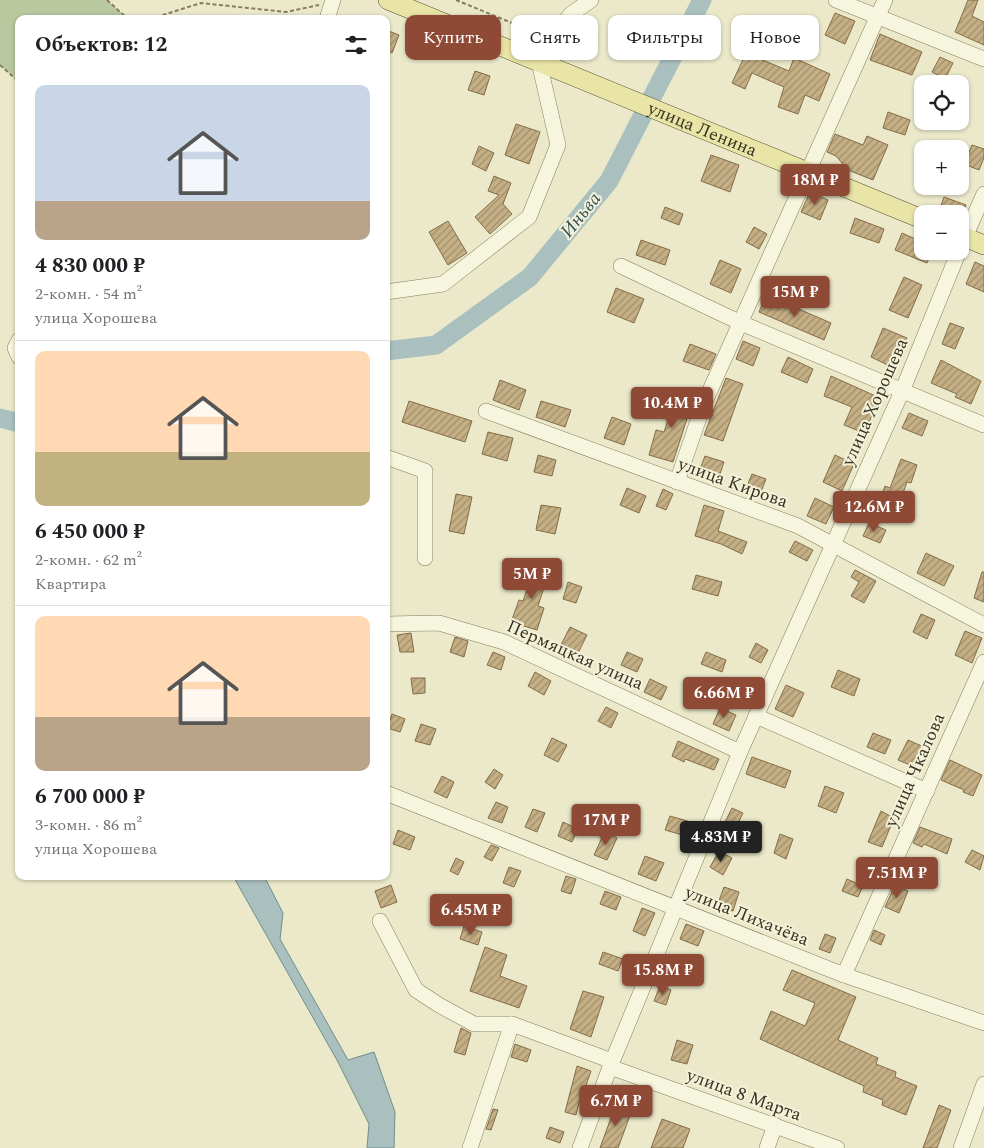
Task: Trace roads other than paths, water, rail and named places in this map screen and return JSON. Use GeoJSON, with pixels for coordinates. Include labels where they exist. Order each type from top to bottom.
{"type":"FeatureCollection","features":[{"type":"Feature","properties":{"kind":"main road","name":"улица Ленина"},"geometry":{"type":"LineString","coordinates":[[388,0],[665,116],[914,217]]}},
{"type":"Feature","properties":{"kind":"main road"},"geometry":{"type":"LineString","coordinates":[[969,243],[984,244]]}},
{"type":"Feature","properties":{"kind":"street"},"geometry":{"type":"LineString","coordinates":[[390,291],[443,284],[530,217],[558,145],[536,62],[571,14],[591,0]]}},
{"type":"Feature","properties":{"kind":"street"},"geometry":{"type":"LineString","coordinates":[[836,0],[984,59]]}},
{"type":"Feature","properties":{"kind":"street"},"geometry":{"type":"LineString","coordinates":[[677,482],[703,406],[806,172],[885,0]]}},
{"type":"Feature","properties":{"kind":"street"},"geometry":{"type":"LineString","coordinates":[[328,15],[333,2]]}},
{"type":"Feature","properties":{"kind":"street","name":"улица Хорошева"},"geometry":{"type":"LineString","coordinates":[[969,225],[984,194]]}},
{"type":"Feature","properties":{"kind":"street","name":"улица Хорошева"},"geometry":{"type":"LineString","coordinates":[[580,1148],[611,1064],[740,752],[903,390],[954,260]]}},
{"type":"Feature","properties":{"kind":"street"},"geometry":{"type":"LineString","coordinates":[[621,266],[741,323],[984,425]]}},
{"type":"Feature","properties":{"kind":"street","name":"улица Кирова"},"geometry":{"type":"LineString","coordinates":[[486,411],[798,526],[832,546],[984,624]]}},
{"type":"Feature","properties":{"kind":"street"},"geometry":{"type":"LineString","coordinates":[[390,458],[425,471],[425,558]]}},
{"type":"Feature","properties":{"kind":"street","name":"Пермяцкая улица"},"geometry":{"type":"LineString","coordinates":[[390,624],[439,623],[504,642],[740,752]]}},
{"type":"Feature","properties":{"kind":"street","name":"улица Чкалова"},"geometry":{"type":"LineString","coordinates":[[844,975],[984,662]]}},
{"type":"Feature","properties":{"kind":"street"},"geometry":{"type":"LineString","coordinates":[[756,716],[926,791]]}},
{"type":"Feature","properties":{"kind":"street","name":"улица Лихачёва"},"geometry":{"type":"LineString","coordinates":[[390,795],[844,975],[984,1023]]}},
{"type":"Feature","properties":{"kind":"street"},"geometry":{"type":"LineString","coordinates":[[380,921],[416,990],[474,1024],[512,1024],[470,1148]]}},
{"type":"Feature","properties":{"kind":"street","name":"улица 8 Марта"},"geometry":{"type":"LineString","coordinates":[[512,1024],[611,1064],[837,1148]]}},
{"type":"Feature","properties":{"kind":"street"},"geometry":{"type":"LineString","coordinates":[[961,1148],[984,1084]]}},
{"type":"Feature","properties":{"kind":"street"},"geometry":{"type":"LineString","coordinates":[[766,1148],[775,1125]]}},
{"type":"Feature","properties":{"kind":"waterway","name":"Иньва"},"geometry":{"type":"LineString","coordinates":[[390,351],[436,345],[530,277],[609,181],[702,0]]}},
{"type":"Feature","properties":{"kind":"waterway","name":"Иньва"},"geometry":{"type":"LineString","coordinates":[[0,418],[15,422]]}}]}
